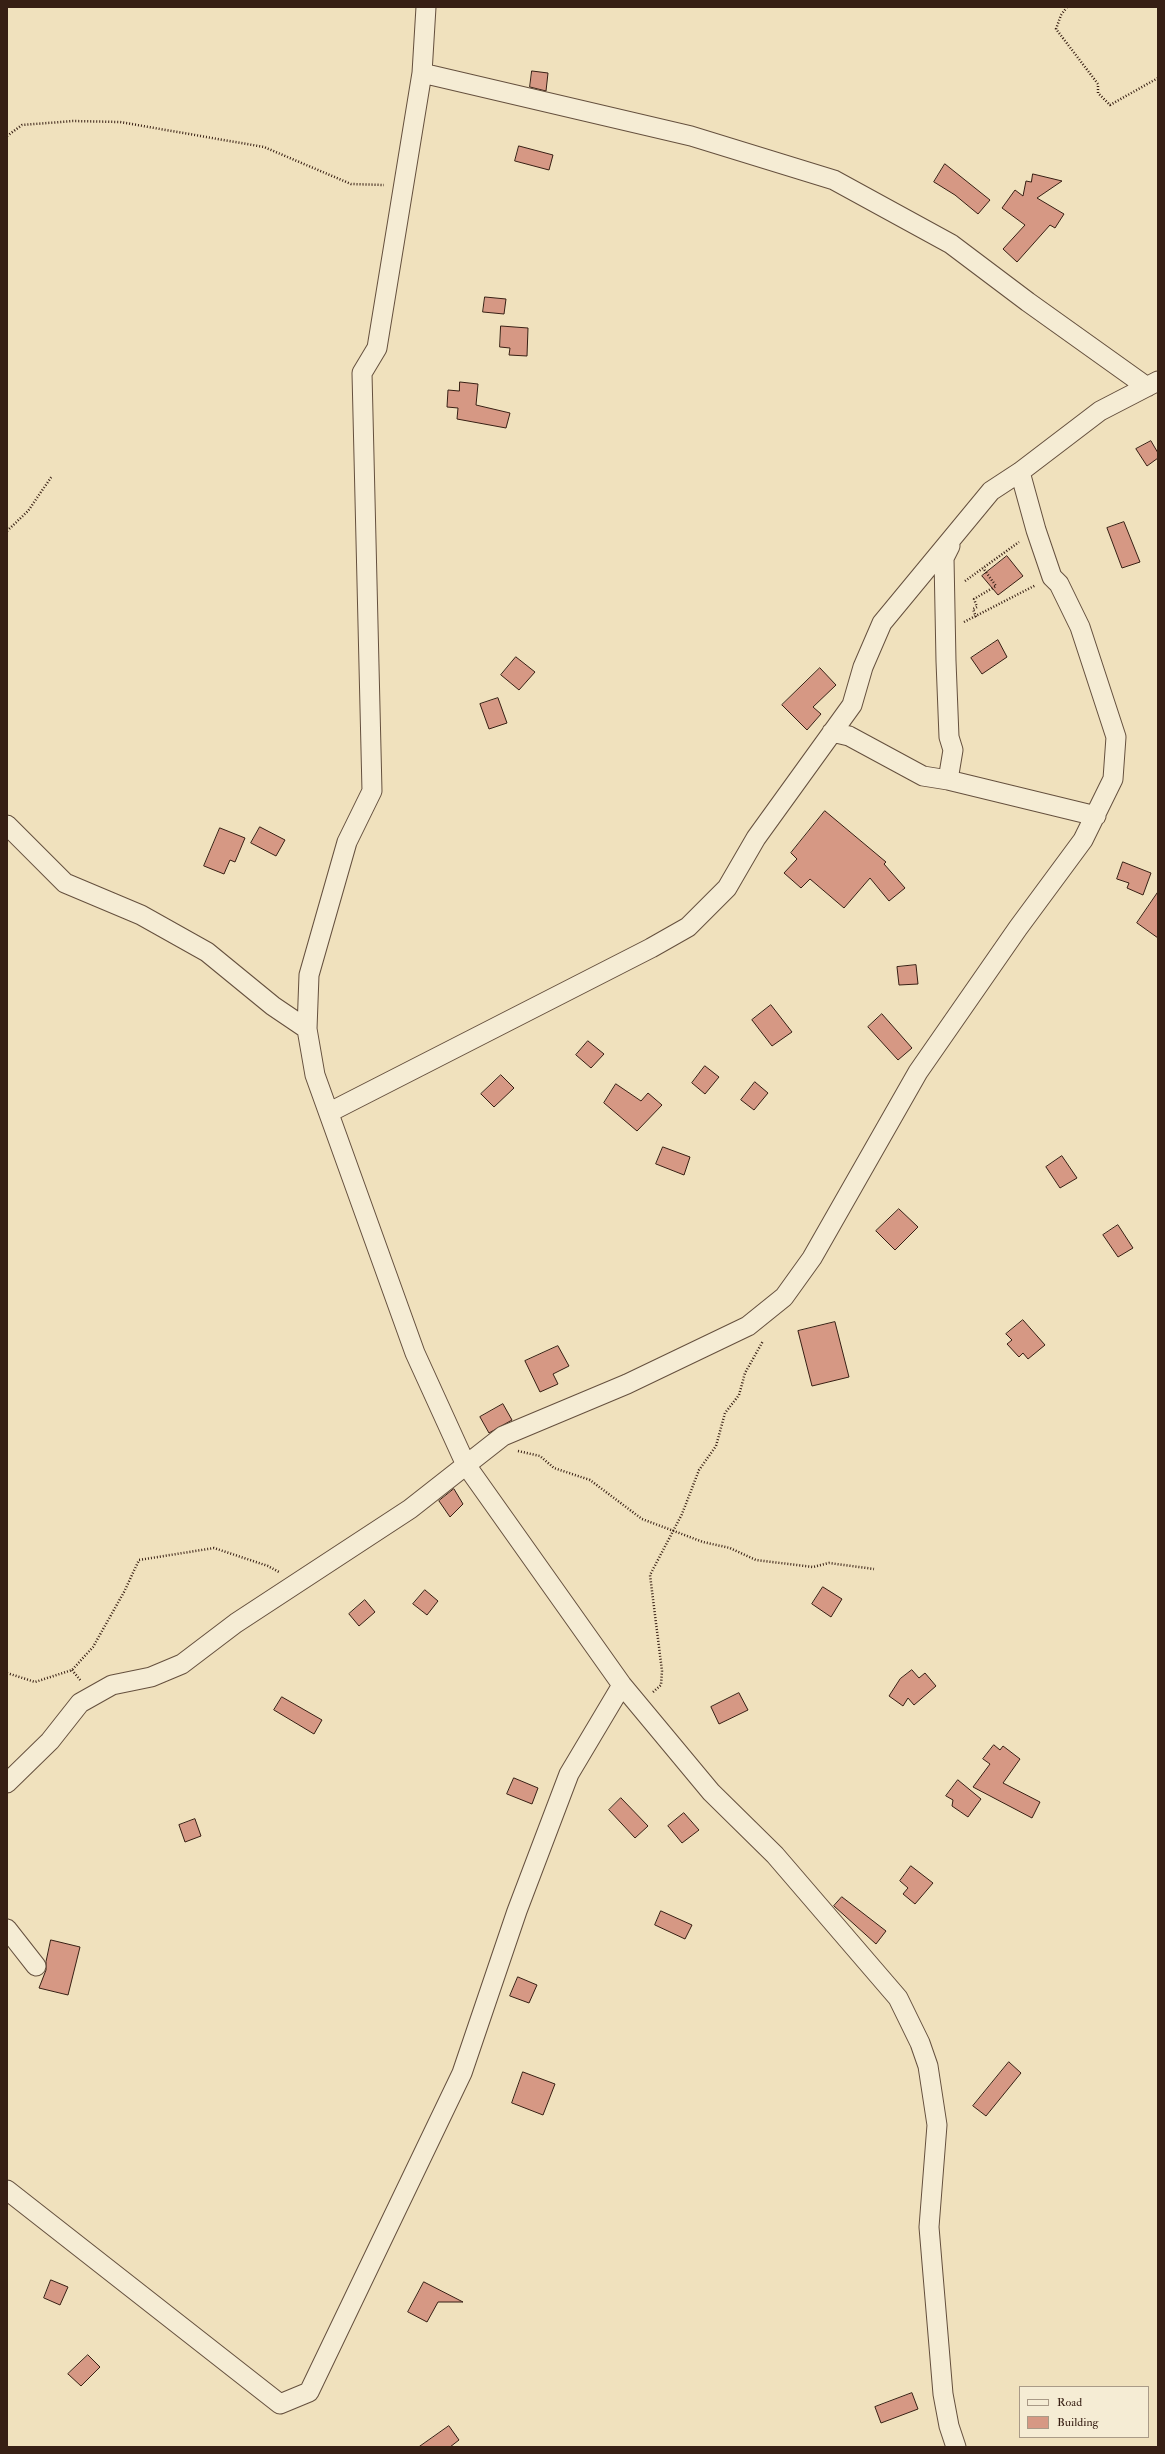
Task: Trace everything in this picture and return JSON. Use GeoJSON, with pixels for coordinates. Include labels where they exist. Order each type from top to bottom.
{"type":"FeatureCollection","features":[{"type":"Feature","properties":{"kind":"street"},"geometry":{"type":"LineString","coordinates":[[426,7],[422,73],[377,348],[362,373],[372,791],[347,842],[309,975],[307,1029],[315,1075],[330,1112],[415,1353],[466,1465],[622,1685],[711,1792],[775,1855],[898,1998],[920,2042],[928,2066],[937,2125],[929,2227],[943,2394],[949,2426],[956,2447]]}},
{"type":"Feature","properties":{"kind":"street"},"geometry":{"type":"LineString","coordinates":[[330,1112],[644,952],[688,926],[727,888],[756,838],[852,705],[863,667],[882,623],[991,491],[1020,472],[1100,411],[1152,384],[1028,302],[951,244],[834,180],[691,136],[422,73]]}},
{"type":"Feature","properties":{"kind":"street"},"geometry":{"type":"LineString","coordinates":[[7,1783],[50,1741],[80,1703],[112,1685],[151,1677],[182,1664],[236,1623],[298,1584],[410,1509],[503,1436],[627,1384],[748,1326],[784,1297],[812,1258],[918,1072],[1018,928],[1084,840],[1112,779],[1116,737],[1080,627],[1059,584],[1052,577],[1036,530],[1020,472]]}},
{"type":"Feature","properties":{"kind":"street"},"geometry":{"type":"LineString","coordinates":[[948,780],[953,750],[949,737],[944,558],[956,534]]}},
{"type":"Feature","properties":{"kind":"street"},"geometry":{"type":"LineString","coordinates":[[832,732],[849,736],[923,776],[948,780],[1096,816]]}},
{"type":"Feature","properties":{"kind":"street"},"geometry":{"type":"LineString","coordinates":[[7,825],[64,883],[141,915],[207,952],[273,1006],[307,1029]]}},
{"type":"Feature","properties":{"kind":"street"},"geometry":{"type":"LineString","coordinates":[[7,2190],[280,2404],[309,2392],[462,2073],[517,1911],[569,1774],[622,1685]]}},
{"type":"Feature","properties":{"kind":"street"},"geometry":{"type":"LineString","coordinates":[[7,1929],[36,1966]]}},
{"type":"Feature","properties":{"kind":"path"},"geometry":{"type":"LineString","coordinates":[[1067,7],[1060,15],[1056,29],[1098,84],[1098,93],[1110,106],[1158,78]]}},
{"type":"Feature","properties":{"kind":"path"},"geometry":{"type":"LineString","coordinates":[[7,136],[22,125],[73,121],[120,122],[264,147],[351,184],[404,186]]}},
{"type":"Feature","properties":{"kind":"path"},"geometry":{"type":"LineString","coordinates":[[7,531],[28,511],[52,476]]}},
{"type":"Feature","properties":{"kind":"path"},"geometry":{"type":"LineString","coordinates":[[945,595],[1036,530]]}},
{"type":"Feature","properties":{"kind":"path"},"geometry":{"type":"LineString","coordinates":[[976,617],[973,609],[977,607],[974,599],[996,586],[983,568]]}},
{"type":"Feature","properties":{"kind":"path"},"geometry":{"type":"LineString","coordinates":[[945,630],[976,617],[1052,577]]}},
{"type":"Feature","properties":{"kind":"path"},"geometry":{"type":"LineString","coordinates":[[639,1706],[661,1684],[662,1671],[650,1575],[682,1514],[699,1470],[716,1446],[725,1413],[738,1395],[745,1373],[768,1331],[761,1315]]}},
{"type":"Feature","properties":{"kind":"path"},"geometry":{"type":"LineString","coordinates":[[495,1442],[523,1454],[540,1456],[554,1468],[590,1480],[642,1519],[673,1529],[703,1542],[730,1548],[756,1560],[813,1567],[829,1563],[874,1569]]}},
{"type":"Feature","properties":{"kind":"path"},"geometry":{"type":"LineString","coordinates":[[7,1673],[35,1682],[72,1670],[93,1648],[124,1592],[139,1560],[214,1548],[268,1566],[298,1584]]}},
{"type":"Feature","properties":{"kind":"building"},"geometry":{"type":"Polygon","coordinates":[[[532,71],[548,73],[546,91],[530,87],[532,71]]]}},
{"type":"Feature","properties":{"kind":"building"},"geometry":{"type":"Polygon","coordinates":[[[519,146],[553,155],[549,170],[515,161],[519,146]]]}},
{"type":"Feature","properties":{"kind":"building"},"geometry":{"type":"Polygon","coordinates":[[[945,164],[990,200],[978,214],[955,195],[934,182],[945,164]]]}},
{"type":"Feature","properties":{"kind":"building"},"geometry":{"type":"Polygon","coordinates":[[[1033,174],[1062,181],[1037,198],[1064,214],[1055,228],[1050,225],[1017,262],[1003,249],[1025,225],[1002,208],[1015,190],[1023,196],[1026,181],[1031,182],[1033,174]]]}},
{"type":"Feature","properties":{"kind":"building"},"geometry":{"type":"Polygon","coordinates":[[[485,297],[506,299],[504,314],[483,312],[485,297]]]}},
{"type":"Feature","properties":{"kind":"building"},"geometry":{"type":"Polygon","coordinates":[[[501,326],[528,328],[527,356],[509,355],[510,348],[500,347],[501,326]]]}},
{"type":"Feature","properties":{"kind":"building"},"geometry":{"type":"Polygon","coordinates":[[[460,382],[478,384],[476,405],[510,413],[506,428],[457,419],[458,408],[447,407],[448,390],[459,391],[460,382]]]}},
{"type":"Feature","properties":{"kind":"building"},"geometry":{"type":"Polygon","coordinates":[[[1151,441],[1158,453],[1158,458],[1147,466],[1136,449],[1151,441]]]}},
{"type":"Feature","properties":{"kind":"building"},"geometry":{"type":"Polygon","coordinates":[[[1124,522],[1140,562],[1122,568],[1107,528],[1124,522]]]}},
{"type":"Feature","properties":{"kind":"building"},"geometry":{"type":"Polygon","coordinates":[[[1007,556],[1023,576],[998,595],[982,576],[1007,556]]]}},
{"type":"Feature","properties":{"kind":"building"},"geometry":{"type":"Polygon","coordinates":[[[998,640],[1007,657],[982,674],[971,658],[998,640]]]}},
{"type":"Feature","properties":{"kind":"building"},"geometry":{"type":"Polygon","coordinates":[[[516,657],[535,672],[519,690],[501,675],[516,657]]]}},
{"type":"Feature","properties":{"kind":"building"},"geometry":{"type":"Polygon","coordinates":[[[820,668],[836,685],[813,707],[821,714],[807,730],[782,705],[820,668]]]}},
{"type":"Feature","properties":{"kind":"building"},"geometry":{"type":"Polygon","coordinates":[[[498,698],[507,723],[489,729],[480,704],[498,698]]]}},
{"type":"Feature","properties":{"kind":"building"},"geometry":{"type":"Polygon","coordinates":[[[825,811],[886,862],[884,864],[905,888],[889,901],[870,878],[844,908],[810,879],[801,888],[784,873],[797,859],[791,853],[825,811]]]}},
{"type":"Feature","properties":{"kind":"building"},"geometry":{"type":"Polygon","coordinates":[[[260,827],[285,840],[276,856],[251,843],[260,827]]]}},
{"type":"Feature","properties":{"kind":"building"},"geometry":{"type":"Polygon","coordinates":[[[220,828],[245,838],[235,862],[230,860],[224,874],[204,866],[220,828]]]}},
{"type":"Feature","properties":{"kind":"building"},"geometry":{"type":"Polygon","coordinates":[[[1123,862],[1151,873],[1143,895],[1127,888],[1129,883],[1117,879],[1123,862]]]}},
{"type":"Feature","properties":{"kind":"building"},"geometry":{"type":"Polygon","coordinates":[[[1158,892],[1158,938],[1137,923],[1158,892]]]}},
{"type":"Feature","properties":{"kind":"building"},"geometry":{"type":"Polygon","coordinates":[[[916,965],[918,984],[899,985],[897,967],[916,965]]]}},
{"type":"Feature","properties":{"kind":"building"},"geometry":{"type":"Polygon","coordinates":[[[771,1005],[792,1032],[772,1046],[752,1020],[771,1005]]]}},
{"type":"Feature","properties":{"kind":"building"},"geometry":{"type":"Polygon","coordinates":[[[882,1014],[912,1048],[898,1060],[868,1027],[882,1014]]]}},
{"type":"Feature","properties":{"kind":"building"},"geometry":{"type":"Polygon","coordinates":[[[588,1041],[604,1054],[591,1068],[576,1055],[588,1041]]]}},
{"type":"Feature","properties":{"kind":"building"},"geometry":{"type":"Polygon","coordinates":[[[705,1066],[719,1077],[705,1094],[692,1083],[705,1066]]]}},
{"type":"Feature","properties":{"kind":"building"},"geometry":{"type":"Polygon","coordinates":[[[501,1075],[514,1088],[494,1107],[481,1094],[501,1075]]]}},
{"type":"Feature","properties":{"kind":"building"},"geometry":{"type":"Polygon","coordinates":[[[755,1082],[768,1093],[754,1110],[741,1100],[755,1082]]]}},
{"type":"Feature","properties":{"kind":"building"},"geometry":{"type":"Polygon","coordinates":[[[616,1084],[641,1101],[648,1093],[662,1105],[637,1131],[604,1103],[616,1084]]]}},
{"type":"Feature","properties":{"kind":"building"},"geometry":{"type":"Polygon","coordinates":[[[663,1147],[690,1157],[684,1175],[656,1164],[663,1147]]]}},
{"type":"Feature","properties":{"kind":"building"},"geometry":{"type":"Polygon","coordinates":[[[1062,1156],[1077,1178],[1060,1188],[1046,1167],[1062,1156]]]}},
{"type":"Feature","properties":{"kind":"building"},"geometry":{"type":"Polygon","coordinates":[[[899,1209],[918,1227],[895,1250],[876,1231],[899,1209]]]}},
{"type":"Feature","properties":{"kind":"building"},"geometry":{"type":"Polygon","coordinates":[[[1118,1225],[1133,1248],[1118,1257],[1103,1235],[1118,1225]]]}},
{"type":"Feature","properties":{"kind":"building"},"geometry":{"type":"Polygon","coordinates":[[[1023,1320],[1045,1345],[1028,1359],[1023,1353],[1019,1357],[1007,1344],[1012,1340],[1006,1334],[1023,1320]]]}},
{"type":"Feature","properties":{"kind":"building"},"geometry":{"type":"Polygon","coordinates":[[[835,1322],[849,1377],[812,1386],[798,1331],[835,1322]]]}},
{"type":"Feature","properties":{"kind":"building"},"geometry":{"type":"Polygon","coordinates":[[[558,1346],[569,1366],[553,1374],[558,1384],[540,1392],[525,1361],[558,1346]]]}},
{"type":"Feature","properties":{"kind":"building"},"geometry":{"type":"Polygon","coordinates":[[[503,1404],[512,1420],[489,1433],[480,1417],[503,1404]]]}},
{"type":"Feature","properties":{"kind":"building"},"geometry":{"type":"Polygon","coordinates":[[[454,1489],[463,1504],[450,1517],[439,1501],[454,1489]]]}},
{"type":"Feature","properties":{"kind":"building"},"geometry":{"type":"Polygon","coordinates":[[[823,1587],[842,1599],[831,1617],[812,1604],[823,1587]]]}},
{"type":"Feature","properties":{"kind":"building"},"geometry":{"type":"Polygon","coordinates":[[[425,1590],[438,1601],[427,1615],[413,1604],[425,1590]]]}},
{"type":"Feature","properties":{"kind":"building"},"geometry":{"type":"Polygon","coordinates":[[[365,1600],[375,1612],[359,1626],[349,1614],[365,1600]]]}},
{"type":"Feature","properties":{"kind":"building"},"geometry":{"type":"Polygon","coordinates":[[[912,1670],[919,1678],[925,1673],[936,1686],[914,1705],[908,1698],[903,1706],[889,1696],[900,1679],[912,1670]]]}},
{"type":"Feature","properties":{"kind":"building"},"geometry":{"type":"Polygon","coordinates":[[[739,1693],[748,1710],[719,1724],[711,1707],[739,1693]]]}},
{"type":"Feature","properties":{"kind":"building"},"geometry":{"type":"Polygon","coordinates":[[[282,1697],[322,1720],[314,1734],[274,1710],[282,1697]]]}},
{"type":"Feature","properties":{"kind":"building"},"geometry":{"type":"Polygon","coordinates":[[[994,1745],[1000,1750],[1003,1746],[1020,1759],[1003,1783],[1040,1802],[1032,1818],[973,1787],[990,1764],[983,1759],[994,1745]]]}},
{"type":"Feature","properties":{"kind":"building"},"geometry":{"type":"Polygon","coordinates":[[[514,1778],[538,1788],[532,1804],[507,1794],[514,1778]]]}},
{"type":"Feature","properties":{"kind":"building"},"geometry":{"type":"Polygon","coordinates":[[[958,1780],[981,1799],[968,1817],[952,1806],[953,1800],[946,1796],[958,1780]]]}},
{"type":"Feature","properties":{"kind":"building"},"geometry":{"type":"Polygon","coordinates":[[[621,1798],[648,1826],[635,1838],[609,1810],[621,1798]]]}},
{"type":"Feature","properties":{"kind":"building"},"geometry":{"type":"Polygon","coordinates":[[[684,1813],[699,1830],[682,1843],[668,1826],[684,1813]]]}},
{"type":"Feature","properties":{"kind":"building"},"geometry":{"type":"Polygon","coordinates":[[[195,1819],[201,1836],[185,1842],[179,1825],[195,1819]]]}},
{"type":"Feature","properties":{"kind":"building"},"geometry":{"type":"Polygon","coordinates":[[[911,1866],[933,1883],[915,1904],[903,1894],[908,1888],[900,1881],[911,1866]]]}},
{"type":"Feature","properties":{"kind":"building"},"geometry":{"type":"Polygon","coordinates":[[[842,1897],[886,1931],[876,1944],[834,1906],[842,1897]]]}},
{"type":"Feature","properties":{"kind":"building"},"geometry":{"type":"Polygon","coordinates":[[[661,1911],[692,1925],[685,1939],[655,1925],[661,1911]]]}},
{"type":"Feature","properties":{"kind":"building"},"geometry":{"type":"Polygon","coordinates":[[[51,1940],[80,1947],[68,1995],[39,1988],[46,1970],[46,1962],[51,1940]]]}},
{"type":"Feature","properties":{"kind":"building"},"geometry":{"type":"Polygon","coordinates":[[[518,1977],[537,1985],[529,2003],[510,1996],[518,1977]]]}},
{"type":"Feature","properties":{"kind":"building"},"geometry":{"type":"Polygon","coordinates":[[[1009,2062],[1021,2073],[986,2116],[973,2106],[1009,2062]]]}},
{"type":"Feature","properties":{"kind":"building"},"geometry":{"type":"Polygon","coordinates":[[[523,2072],[555,2084],[543,2115],[512,2103],[523,2072]]]}},
{"type":"Feature","properties":{"kind":"building"},"geometry":{"type":"Polygon","coordinates":[[[51,2280],[68,2287],[60,2305],[44,2298],[51,2280]]]}},
{"type":"Feature","properties":{"kind":"building"},"geometry":{"type":"Polygon","coordinates":[[[424,2282],[463,2302],[438,2302],[427,2322],[408,2312],[424,2282]]]}},
{"type":"Feature","properties":{"kind":"building"},"geometry":{"type":"Polygon","coordinates":[[[88,2355],[100,2367],[81,2386],[68,2374],[88,2355]]]}},
{"type":"Feature","properties":{"kind":"building"},"geometry":{"type":"Polygon","coordinates":[[[912,2393],[918,2409],[881,2423],[875,2407],[912,2393]]]}},
{"type":"Feature","properties":{"kind":"building"},"geometry":{"type":"Polygon","coordinates":[[[449,2426],[459,2440],[450,2447],[419,2447],[449,2426]]]}}]}
